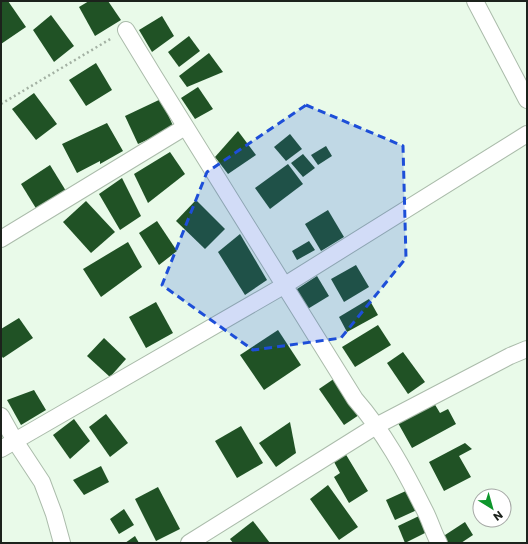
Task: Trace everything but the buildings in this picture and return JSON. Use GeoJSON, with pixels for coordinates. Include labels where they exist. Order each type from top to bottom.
{"type":"FeatureCollection","features":[{"type":"Feature","properties":{"kind":"street"},"geometry":{"type":"LineString","coordinates":[[475,1],[527,100]]}},
{"type":"Feature","properties":{"kind":"street"},"geometry":{"type":"LineString","coordinates":[[126,30],[284,285],[356,399],[376,426],[402,467],[425,511],[439,543]]}},
{"type":"Feature","properties":{"kind":"street"},"geometry":{"type":"LineString","coordinates":[[1,239],[185,127]]}},
{"type":"Feature","properties":{"kind":"street"},"geometry":{"type":"LineString","coordinates":[[1,449],[284,285],[527,134]]}},
{"type":"Feature","properties":{"kind":"street"},"geometry":{"type":"LineString","coordinates":[[188,543],[376,426],[510,356],[527,349]]}},
{"type":"Feature","properties":{"kind":"street"},"geometry":{"type":"LineString","coordinates":[[1,416],[15,441],[42,482],[54,514],[62,543]]}},
{"type":"Feature","properties":{"kind":"path"},"geometry":{"type":"LineString","coordinates":[[1,104],[126,30]]}},
{"type":"Feature","properties":{"kind":"highlighted area"},"geometry":{"type":"Polygon","coordinates":[[[306,105],[403,146],[406,258],[341,338],[253,350],[162,285],[207,172],[306,105]]]}}]}
